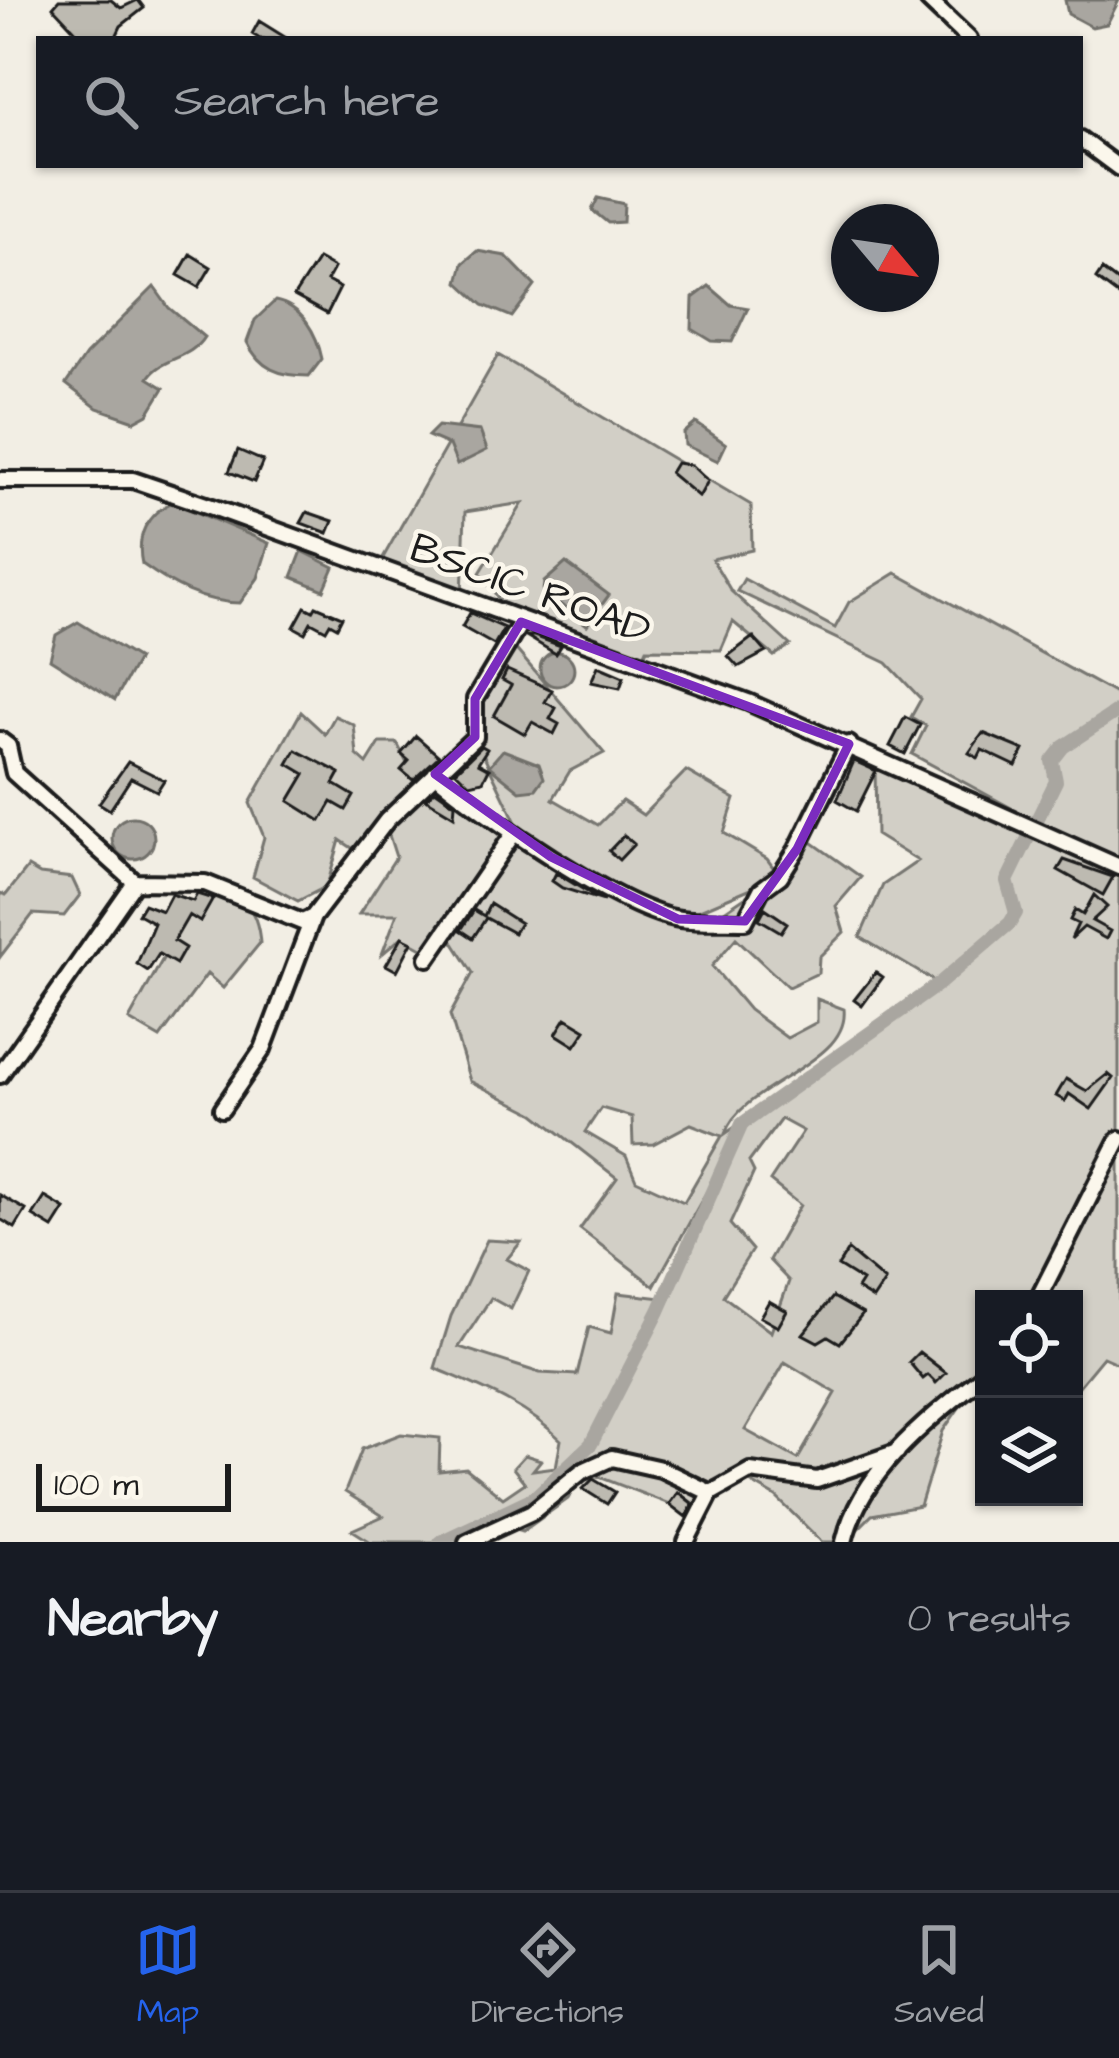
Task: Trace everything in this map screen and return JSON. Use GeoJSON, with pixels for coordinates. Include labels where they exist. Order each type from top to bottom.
{"type":"FeatureCollection","features":[{"type":"Feature","properties":{"kind":"street"},"geometry":{"type":"LineString","coordinates":[[928,0],[966,36]]}},
{"type":"Feature","properties":{"kind":"street"},"geometry":{"type":"LineString","coordinates":[[1083,141],[1119,168]]}},
{"type":"Feature","properties":{"kind":"street","name":"BSCIC ROAD"},"geometry":{"type":"LineString","coordinates":[[0,480],[133,480],[748,701],[1119,867]]}},
{"type":"Feature","properties":{"kind":"street"},"geometry":{"type":"LineString","coordinates":[[222,1109],[262,1049],[314,917],[387,820],[475,737],[475,699],[521,622]]}},
{"type":"Feature","properties":{"kind":"street"},"geometry":{"type":"LineString","coordinates":[[0,740],[8,746],[14,773],[135,883],[205,883],[302,922],[314,917]]}},
{"type":"Feature","properties":{"kind":"street"},"geometry":{"type":"LineString","coordinates":[[435,774],[514,833],[648,909],[678,919],[745,921],[761,890],[780,876],[797,849],[850,745]]}},
{"type":"Feature","properties":{"kind":"street"},"geometry":{"type":"LineString","coordinates":[[428,958],[514,833]]}},
{"type":"Feature","properties":{"kind":"street"},"geometry":{"type":"LineString","coordinates":[[0,1075],[135,883]]}},
{"type":"Feature","properties":{"kind":"street"},"geometry":{"type":"LineString","coordinates":[[1043,1290],[1119,1139]]}},
{"type":"Feature","properties":{"kind":"street"},"geometry":{"type":"LineString","coordinates":[[844,1542],[850,1515],[897,1452],[951,1398],[975,1381]]}},
{"type":"Feature","properties":{"kind":"street"},"geometry":{"type":"LineString","coordinates":[[686,1542],[711,1493],[750,1471],[817,1480],[897,1452]]}},
{"type":"Feature","properties":{"kind":"street"},"geometry":{"type":"LineString","coordinates":[[466,1542],[532,1512],[581,1472],[612,1459],[661,1469],[711,1493]]}},
{"type":"Feature","properties":{"kind":"highlighted area"},"geometry":{"type":"Polygon","coordinates":[[[521,622],[849,744],[797,849],[745,921],[678,919],[551,857],[435,774],[475,737],[475,699],[521,622]]]}},
{"type":"Feature","properties":{"kind":"shaded area"},"geometry":{"type":"Polygon","coordinates":[[[1065,0],[1119,0],[1107,24],[1092,27],[1068,14],[1065,0]]]}},
{"type":"Feature","properties":{"kind":"shaded area"},"geometry":{"type":"Polygon","coordinates":[[[598,198],[624,204],[623,222],[608,223],[592,210],[598,198]]]}},
{"type":"Feature","properties":{"kind":"shaded area"},"geometry":{"type":"Polygon","coordinates":[[[477,251],[506,256],[535,286],[512,317],[483,305],[458,282],[463,263],[477,251]]]}},
{"type":"Feature","properties":{"kind":"shaded area"},"geometry":{"type":"Polygon","coordinates":[[[709,286],[731,305],[748,308],[732,342],[712,341],[692,329],[693,298],[709,286]]]}},
{"type":"Feature","properties":{"kind":"shaded area"},"geometry":{"type":"Polygon","coordinates":[[[154,287],[169,308],[204,337],[148,378],[164,388],[148,414],[135,421],[97,408],[66,384],[86,355],[154,287]]]}},
{"type":"Feature","properties":{"kind":"shaded area"},"geometry":{"type":"Polygon","coordinates":[[[275,301],[300,315],[316,340],[322,359],[309,376],[272,369],[247,342],[255,320],[275,301]]]}},
{"type":"Feature","properties":{"kind":"shaded area"},"geometry":{"type":"Polygon","coordinates":[[[498,355],[751,505],[752,550],[712,559],[731,591],[790,645],[774,656],[733,622],[721,650],[647,649],[642,660],[497,610],[500,601],[480,573],[523,503],[465,512],[462,597],[380,563],[498,355]]]}},
{"type":"Feature","properties":{"kind":"shaded area"},"geometry":{"type":"Polygon","coordinates":[[[696,423],[726,444],[718,461],[685,445],[684,433],[696,423]]]}},
{"type":"Feature","properties":{"kind":"shaded area"},"geometry":{"type":"Polygon","coordinates":[[[438,426],[480,431],[487,450],[457,465],[449,445],[428,436],[438,426]]]}},
{"type":"Feature","properties":{"kind":"shaded area"},"geometry":{"type":"Polygon","coordinates":[[[173,502],[269,543],[258,578],[240,603],[188,591],[142,564],[145,527],[173,502]]]}},
{"type":"Feature","properties":{"kind":"shaded area"},"geometry":{"type":"Polygon","coordinates":[[[302,551],[334,567],[324,590],[292,577],[302,551]]]}},
{"type":"Feature","properties":{"kind":"shaded area"},"geometry":{"type":"Polygon","coordinates":[[[566,563],[609,595],[587,625],[543,591],[544,582],[566,563]]]}},
{"type":"Feature","properties":{"kind":"shaded area"},"geometry":{"type":"Polygon","coordinates":[[[896,573],[1119,696],[1119,1139],[1043,1290],[975,1290],[975,1385],[943,1431],[920,1506],[872,1515],[845,1542],[822,1542],[776,1497],[736,1474],[697,1486],[697,1506],[678,1493],[669,1504],[584,1471],[568,1499],[523,1531],[507,1526],[483,1542],[371,1542],[352,1530],[383,1516],[345,1492],[362,1449],[401,1434],[440,1438],[439,1471],[466,1468],[503,1498],[525,1483],[513,1468],[525,1455],[541,1460],[533,1470],[556,1467],[561,1440],[547,1427],[502,1398],[435,1368],[451,1316],[487,1240],[521,1242],[507,1259],[529,1271],[511,1309],[491,1298],[459,1347],[540,1373],[577,1375],[589,1327],[611,1333],[618,1293],[662,1298],[732,1146],[654,1286],[580,1229],[617,1178],[535,1114],[470,1081],[450,1015],[473,973],[448,934],[426,950],[402,937],[382,954],[397,914],[359,914],[396,857],[387,829],[364,856],[340,840],[327,886],[298,901],[253,877],[264,837],[250,803],[301,712],[325,734],[335,716],[354,725],[357,755],[367,764],[380,743],[397,743],[419,788],[435,774],[523,837],[475,737],[475,699],[513,646],[604,753],[570,771],[553,799],[598,825],[622,801],[643,815],[686,771],[735,799],[724,833],[767,859],[779,875],[806,838],[861,877],[836,906],[844,932],[819,957],[818,973],[788,987],[736,938],[712,966],[749,1010],[787,1038],[817,1022],[817,999],[844,1009],[841,1028],[813,1060],[751,1101],[725,1134],[939,984],[860,937],[883,885],[918,861],[876,835],[875,764],[1111,862],[912,754],[926,726],[911,717],[921,699],[887,663],[737,591],[744,579],[835,628],[849,602],[896,573]],[[770,880],[681,918],[711,920],[770,880]],[[601,1108],[585,1132],[626,1156],[636,1180],[684,1202],[722,1136],[691,1124],[653,1144],[633,1145],[632,1117],[601,1108]],[[781,1119],[749,1162],[754,1172],[730,1224],[752,1250],[723,1296],[771,1332],[789,1281],[769,1260],[800,1205],[770,1181],[803,1131],[781,1119]],[[785,1362],[745,1430],[798,1459],[836,1393],[785,1362]]]}},
{"type":"Feature","properties":{"kind":"shaded area"},"geometry":{"type":"Polygon","coordinates":[[[78,622],[138,659],[115,700],[50,659],[56,635],[78,622]]]}},
{"type":"Feature","properties":{"kind":"shaded area"},"geometry":{"type":"Polygon","coordinates":[[[557,652],[569,657],[574,669],[569,681],[557,686],[545,681],[540,669],[545,657],[557,652]]]}},
{"type":"Feature","properties":{"kind":"shaded area"},"geometry":{"type":"Polygon","coordinates":[[[503,750],[539,764],[544,778],[536,789],[520,791],[489,766],[503,750]]]}},
{"type":"Feature","properties":{"kind":"shaded area"},"geometry":{"type":"Polygon","coordinates":[[[133,817],[148,823],[154,838],[148,853],[133,859],[118,853],[112,838],[118,823],[133,817]]]}},
{"type":"Feature","properties":{"kind":"shaded area"},"geometry":{"type":"Polygon","coordinates":[[[28,867],[40,874],[72,878],[80,895],[64,916],[33,914],[0,957],[0,893],[6,895],[28,867]]]}},
{"type":"Feature","properties":{"kind":"shaded area"},"geometry":{"type":"Polygon","coordinates":[[[205,883],[251,910],[260,943],[223,988],[207,974],[160,1038],[129,1020],[205,883]]]}},
{"type":"Feature","properties":{"kind":"shaded area"},"geometry":{"type":"Polygon","coordinates":[[[1119,1144],[1119,1364],[1103,1357],[1083,1381],[1083,1290],[1047,1290],[1119,1144]]]}},
{"type":"Feature","properties":{"kind":"building"},"geometry":{"type":"Polygon","coordinates":[[[59,0],[111,0],[121,8],[138,0],[144,8],[121,26],[116,36],[80,36],[53,7],[59,0]]]}},
{"type":"Feature","properties":{"kind":"building"},"geometry":{"type":"Polygon","coordinates":[[[259,21],[283,36],[255,36],[259,21]]]}},
{"type":"Feature","properties":{"kind":"building"},"geometry":{"type":"Polygon","coordinates":[[[190,254],[211,267],[199,287],[178,275],[190,254]]]}},
{"type":"Feature","properties":{"kind":"building"},"geometry":{"type":"Polygon","coordinates":[[[318,259],[334,268],[327,281],[340,288],[327,314],[294,296],[318,259]]]}},
{"type":"Feature","properties":{"kind":"building"},"geometry":{"type":"Polygon","coordinates":[[[1102,270],[1119,283],[1119,296],[1096,279],[1102,270]]]}},
{"type":"Feature","properties":{"kind":"building"},"geometry":{"type":"Polygon","coordinates":[[[238,450],[263,461],[254,482],[229,472],[238,450]]]}},
{"type":"Feature","properties":{"kind":"building"},"geometry":{"type":"Polygon","coordinates":[[[676,463],[691,465],[708,481],[699,497],[670,473],[676,463]]]}},
{"type":"Feature","properties":{"kind":"building"},"geometry":{"type":"Polygon","coordinates":[[[307,512],[333,521],[328,533],[301,523],[307,512]]]}},
{"type":"Feature","properties":{"kind":"building"},"geometry":{"type":"Polygon","coordinates":[[[316,606],[342,617],[337,627],[330,623],[326,630],[311,622],[305,633],[294,627],[305,607],[313,611],[316,606]]]}},
{"type":"Feature","properties":{"kind":"building"},"geometry":{"type":"Polygon","coordinates":[[[470,613],[504,628],[494,645],[462,627],[470,613]]]}},
{"type":"Feature","properties":{"kind":"building"},"geometry":{"type":"Polygon","coordinates":[[[526,636],[534,636],[561,646],[556,654],[526,636]]]}},
{"type":"Feature","properties":{"kind":"building"},"geometry":{"type":"Polygon","coordinates":[[[753,637],[766,652],[738,667],[728,656],[753,637]]]}},
{"type":"Feature","properties":{"kind":"building"},"geometry":{"type":"Polygon","coordinates":[[[598,666],[624,677],[620,688],[591,682],[598,666]]]}},
{"type":"Feature","properties":{"kind":"building"},"geometry":{"type":"Polygon","coordinates":[[[507,670],[552,690],[545,702],[556,708],[550,719],[559,724],[554,734],[532,722],[525,734],[494,716],[511,685],[502,680],[507,670]]]}},
{"type":"Feature","properties":{"kind":"building"},"geometry":{"type":"Polygon","coordinates":[[[905,717],[920,725],[905,754],[890,746],[905,717]]]}},
{"type":"Feature","properties":{"kind":"building"},"geometry":{"type":"Polygon","coordinates":[[[983,733],[1024,750],[1016,766],[982,750],[978,758],[969,753],[983,733]]]}},
{"type":"Feature","properties":{"kind":"building"},"geometry":{"type":"Polygon","coordinates":[[[416,736],[439,756],[413,780],[401,770],[409,761],[401,754],[416,736]]]}},
{"type":"Feature","properties":{"kind":"building"},"geometry":{"type":"Polygon","coordinates":[[[482,746],[487,749],[478,763],[489,769],[483,781],[469,784],[456,771],[482,746]]]}},
{"type":"Feature","properties":{"kind":"building"},"geometry":{"type":"Polygon","coordinates":[[[296,750],[340,773],[334,784],[354,796],[346,810],[332,802],[321,821],[289,801],[305,774],[288,764],[296,750]]]}},
{"type":"Feature","properties":{"kind":"building"},"geometry":{"type":"Polygon","coordinates":[[[854,761],[876,771],[856,811],[837,800],[854,761]]]}},
{"type":"Feature","properties":{"kind":"building"},"geometry":{"type":"Polygon","coordinates":[[[128,762],[164,780],[157,791],[131,778],[110,810],[99,803],[128,762]]]}},
{"type":"Feature","properties":{"kind":"building"},"geometry":{"type":"Polygon","coordinates":[[[435,790],[455,804],[454,816],[426,799],[435,790]]]}},
{"type":"Feature","properties":{"kind":"building"},"geometry":{"type":"Polygon","coordinates":[[[624,835],[634,844],[619,860],[609,851],[624,835]]]}},
{"type":"Feature","properties":{"kind":"building"},"geometry":{"type":"Polygon","coordinates":[[[1064,860],[1113,877],[1103,895],[1058,870],[1064,860]]]}},
{"type":"Feature","properties":{"kind":"building"},"geometry":{"type":"Polygon","coordinates":[[[556,873],[604,901],[562,888],[552,881],[556,873]]]}},
{"type":"Feature","properties":{"kind":"building"},"geometry":{"type":"Polygon","coordinates":[[[171,894],[193,901],[197,894],[213,899],[200,922],[189,915],[174,941],[185,948],[176,964],[159,954],[148,971],[137,964],[154,923],[138,914],[144,904],[162,911],[171,894]]]}},
{"type":"Feature","properties":{"kind":"building"},"geometry":{"type":"Polygon","coordinates":[[[1094,895],[1107,907],[1092,921],[1110,931],[1106,939],[1084,927],[1071,939],[1078,924],[1070,920],[1075,910],[1083,915],[1094,895]]]}},
{"type":"Feature","properties":{"kind":"building"},"geometry":{"type":"Polygon","coordinates":[[[490,904],[520,923],[514,933],[486,918],[473,938],[461,930],[474,910],[484,916],[490,904]]]}},
{"type":"Feature","properties":{"kind":"building"},"geometry":{"type":"Polygon","coordinates":[[[765,908],[787,923],[781,932],[759,919],[765,908]]]}},
{"type":"Feature","properties":{"kind":"building"},"geometry":{"type":"Polygon","coordinates":[[[402,937],[412,942],[397,971],[386,965],[402,937]]]}},
{"type":"Feature","properties":{"kind":"building"},"geometry":{"type":"Polygon","coordinates":[[[876,972],[883,977],[862,1006],[854,1000],[876,972]]]}},
{"type":"Feature","properties":{"kind":"building"},"geometry":{"type":"Polygon","coordinates":[[[566,1018],[586,1030],[575,1046],[556,1034],[566,1018]]]}},
{"type":"Feature","properties":{"kind":"building"},"geometry":{"type":"Polygon","coordinates":[[[1108,1074],[1113,1078],[1091,1109],[1069,1094],[1065,1101],[1056,1096],[1066,1079],[1087,1091],[1108,1074]]]}},
{"type":"Feature","properties":{"kind":"building"},"geometry":{"type":"Polygon","coordinates":[[[0,1195],[26,1210],[15,1228],[0,1219],[0,1195]]]}},
{"type":"Feature","properties":{"kind":"building"},"geometry":{"type":"Polygon","coordinates":[[[45,1197],[65,1209],[53,1228],[33,1216],[45,1197]]]}},
{"type":"Feature","properties":{"kind":"building"},"geometry":{"type":"Polygon","coordinates":[[[848,1250],[885,1281],[873,1299],[857,1289],[862,1281],[838,1266],[848,1250]]]}},
{"type":"Feature","properties":{"kind":"building"},"geometry":{"type":"Polygon","coordinates":[[[833,1297],[863,1314],[840,1343],[828,1336],[818,1342],[803,1334],[833,1297]]]}},
{"type":"Feature","properties":{"kind":"building"},"geometry":{"type":"Polygon","coordinates":[[[769,1301],[787,1311],[778,1327],[760,1317],[769,1301]]]}},
{"type":"Feature","properties":{"kind":"building"},"geometry":{"type":"Polygon","coordinates":[[[919,1352],[946,1373],[936,1383],[928,1375],[923,1379],[909,1362],[919,1352]]]}},
{"type":"Feature","properties":{"kind":"building"},"geometry":{"type":"Polygon","coordinates":[[[593,1479],[615,1492],[607,1504],[583,1489],[593,1479]]]}},
{"type":"Feature","properties":{"kind":"building"},"geometry":{"type":"Polygon","coordinates":[[[678,1492],[693,1504],[686,1517],[669,1504],[678,1492]]]}},
{"type":"Feature","properties":{"kind":"waterway"},"geometry":{"type":"LineString","coordinates":[[440,1542],[535,1497],[591,1444],[659,1311],[742,1124],[940,983],[1010,923],[1016,913],[1007,881],[1056,781],[1052,761],[1063,747],[1119,710]]}}]}
